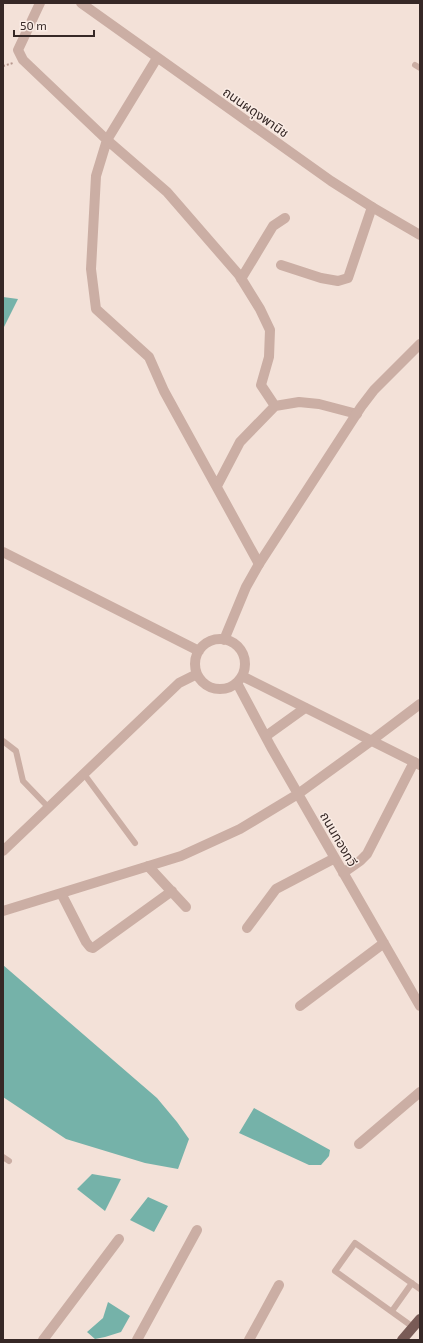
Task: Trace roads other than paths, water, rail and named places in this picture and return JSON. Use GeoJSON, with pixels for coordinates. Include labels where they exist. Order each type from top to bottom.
{"type":"FeatureCollection","features":[{"type":"Feature","properties":{"kind":"main road"},"geometry":{"type":"LineString","coordinates":[[402,1340],[417,1323]]}},
{"type":"Feature","properties":{"kind":"street"},"geometry":{"type":"LineString","coordinates":[[40,3],[18,50],[23,60],[107,140],[167,192],[241,279],[260,309],[270,330],[269,357],[261,385],[275,406]]}},
{"type":"Feature","properties":{"kind":"street","name":"ถนนผดุงพานิช"},"geometry":{"type":"LineString","coordinates":[[81,3],[331,181],[420,235]]}},
{"type":"Feature","properties":{"kind":"street"},"geometry":{"type":"LineString","coordinates":[[157,58],[107,140],[96,176],[91,269],[96,309],[148,357],[164,391],[259,564]]}},
{"type":"Feature","properties":{"kind":"street"},"geometry":{"type":"LineString","coordinates":[[281,265],[321,278],[338,281],[348,278],[372,207]]}},
{"type":"Feature","properties":{"kind":"street"},"geometry":{"type":"LineString","coordinates":[[241,279],[273,226],[285,218]]}},
{"type":"Feature","properties":{"kind":"street"},"geometry":{"type":"LineString","coordinates":[[224,640],[246,587],[259,564],[357,414],[374,390],[420,344]]}},
{"type":"Feature","properties":{"kind":"street"},"geometry":{"type":"LineString","coordinates":[[217,486],[240,442],[275,406],[299,402],[319,404],[357,414]]}},
{"type":"Feature","properties":{"kind":"street"},"geometry":{"type":"LineString","coordinates":[[3,552],[199,651]]}},
{"type":"Feature","properties":{"kind":"street"},"geometry":{"type":"LineString","coordinates":[[224,640],[235,644],[241,650],[245,661],[245,670],[239,680],[231,687],[222,689],[214,688],[202,681],[197,674],[196,659],[199,651],[212,641],[224,640]]}},
{"type":"Feature","properties":{"kind":"street"},"geometry":{"type":"LineString","coordinates":[[3,851],[179,683],[197,674]]}},
{"type":"Feature","properties":{"kind":"street"},"geometry":{"type":"LineString","coordinates":[[239,680],[305,708],[417,764],[367,854],[344,873]]}},
{"type":"Feature","properties":{"kind":"street","name":"ถนนทองทวี"},"geometry":{"type":"LineString","coordinates":[[239,680],[266,736],[298,794],[420,1006]]}},
{"type":"Feature","properties":{"kind":"street"},"geometry":{"type":"LineString","coordinates":[[3,911],[181,856],[240,829],[298,794],[420,704]]}},
{"type":"Feature","properties":{"kind":"street"},"geometry":{"type":"LineString","coordinates":[[266,736],[305,708]]}},
{"type":"Feature","properties":{"kind":"street"},"geometry":{"type":"LineString","coordinates":[[247,928],[276,889],[335,858]]}},
{"type":"Feature","properties":{"kind":"street"},"geometry":{"type":"LineString","coordinates":[[148,866],[186,907]]}},
{"type":"Feature","properties":{"kind":"street"},"geometry":{"type":"LineString","coordinates":[[61,893],[86,942],[93,948],[172,891]]}},
{"type":"Feature","properties":{"kind":"street"},"geometry":{"type":"LineString","coordinates":[[300,1006],[384,943]]}},
{"type":"Feature","properties":{"kind":"street"},"geometry":{"type":"LineString","coordinates":[[358,1144],[420,1092]]}},
{"type":"Feature","properties":{"kind":"street"},"geometry":{"type":"LineString","coordinates":[[137,1340],[197,1230]]}},
{"type":"Feature","properties":{"kind":"street"},"geometry":{"type":"LineString","coordinates":[[43,1340],[119,1239]]}},
{"type":"Feature","properties":{"kind":"street"},"geometry":{"type":"LineString","coordinates":[[249,1340],[279,1285]]}},
{"type":"Feature","properties":{"kind":"lane"},"geometry":{"type":"LineString","coordinates":[[3,741],[16,751],[23,781],[49,808]]}},
{"type":"Feature","properties":{"kind":"lane"},"geometry":{"type":"LineString","coordinates":[[84,774],[135,843]]}},
{"type":"Feature","properties":{"kind":"lane"},"geometry":{"type":"LineString","coordinates":[[3,1157],[9,1161]]}},
{"type":"Feature","properties":{"kind":"lane"},"geometry":{"type":"LineString","coordinates":[[417,1323],[392,1311],[335,1271],[355,1243],[420,1289]]}},
{"type":"Feature","properties":{"kind":"lane"},"geometry":{"type":"LineString","coordinates":[[392,1311],[412,1283]]}},
{"type":"Feature","properties":{"kind":"water"},"geometry":{"type":"Polygon","coordinates":[[[3,297],[18,299],[3,329],[3,297]]]}},
{"type":"Feature","properties":{"kind":"water"},"geometry":{"type":"Polygon","coordinates":[[[3,965],[157,1098],[189,1139],[178,1169],[145,1163],[66,1139],[3,1097],[3,965]]]}},
{"type":"Feature","properties":{"kind":"water"},"geometry":{"type":"Polygon","coordinates":[[[254,1108],[330,1150],[329,1156],[321,1165],[309,1165],[239,1133],[254,1108]]]}},
{"type":"Feature","properties":{"kind":"water"},"geometry":{"type":"Polygon","coordinates":[[[92,1174],[121,1179],[105,1211],[77,1189],[92,1174]]]}},
{"type":"Feature","properties":{"kind":"water"},"geometry":{"type":"Polygon","coordinates":[[[148,1197],[168,1206],[154,1232],[130,1220],[148,1197]]]}},
{"type":"Feature","properties":{"kind":"water"},"geometry":{"type":"Polygon","coordinates":[[[108,1302],[130,1316],[121,1332],[95,1339],[87,1332],[103,1318],[108,1302]]]}}]}
